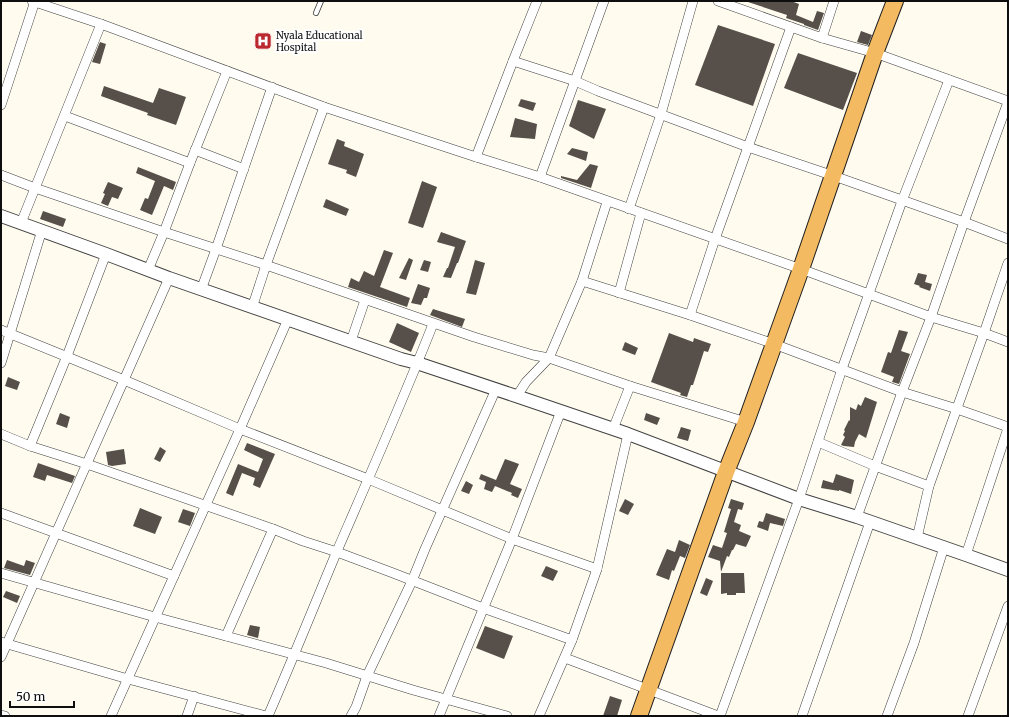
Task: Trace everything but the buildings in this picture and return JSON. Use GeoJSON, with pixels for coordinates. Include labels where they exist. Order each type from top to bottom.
{"type":"FeatureCollection","features":[{"type":"Feature","properties":{"kind":"highway"},"geometry":{"type":"LineString","coordinates":[[639,716],[726,472],[746,422],[801,269],[894,1]]}},
{"type":"Feature","properties":{"kind":"street"},"geometry":{"type":"LineString","coordinates":[[1,105],[34,1],[101,24],[324,107],[540,178],[801,269],[931,318],[984,333],[1008,342]]}},
{"type":"Feature","properties":{"kind":"street"},"geometry":{"type":"LineString","coordinates":[[476,157],[537,1]]}},
{"type":"Feature","properties":{"kind":"street"},"geometry":{"type":"LineString","coordinates":[[540,178],[604,1]]}},
{"type":"Feature","properties":{"kind":"street"},"geometry":{"type":"LineString","coordinates":[[629,209],[661,114],[693,1]]}},
{"type":"Feature","properties":{"kind":"street"},"geometry":{"type":"LineString","coordinates":[[718,1],[822,38],[875,53],[1008,102],[931,318],[902,392],[857,517]]}},
{"type":"Feature","properties":{"kind":"street"},"geometry":{"type":"LineString","coordinates":[[822,38],[834,1]]}},
{"type":"Feature","properties":{"kind":"street"},"geometry":{"type":"LineString","coordinates":[[21,223],[101,24]]}},
{"type":"Feature","properties":{"kind":"street"},"geometry":{"type":"LineString","coordinates":[[690,316],[715,239],[791,27]]}},
{"type":"Feature","properties":{"kind":"street"},"geometry":{"type":"LineString","coordinates":[[513,61],[575,81],[748,147],[834,176],[1008,239]]}},
{"type":"Feature","properties":{"kind":"street"},"geometry":{"type":"LineString","coordinates":[[148,270],[227,71]]}},
{"type":"Feature","properties":{"kind":"street"},"geometry":{"type":"LineString","coordinates":[[565,658],[719,716],[799,499],[868,294],[902,201],[950,80]]}},
{"type":"Feature","properties":{"kind":"street"},"geometry":{"type":"LineString","coordinates":[[200,290],[216,249],[272,87]]}},
{"type":"Feature","properties":{"kind":"street"},"geometry":{"type":"LineString","coordinates":[[252,308],[266,265],[324,107]]}},
{"type":"Feature","properties":{"kind":"street"},"geometry":{"type":"LineString","coordinates":[[65,116],[190,163]]}},
{"type":"Feature","properties":{"kind":"street"},"geometry":{"type":"LineString","coordinates":[[195,150],[244,168]]}},
{"type":"Feature","properties":{"kind":"street"},"geometry":{"type":"LineString","coordinates":[[1,175],[164,232],[266,265],[474,338],[533,355],[549,358],[630,386],[746,422]]}},
{"type":"Feature","properties":{"kind":"street"},"geometry":{"type":"LineString","coordinates":[[517,396],[526,382],[549,358],[582,281],[607,202]]}},
{"type":"Feature","properties":{"kind":"street"},"geometry":{"type":"LineString","coordinates":[[619,293],[641,213]]}},
{"type":"Feature","properties":{"kind":"street"},"geometry":{"type":"LineString","coordinates":[[1,216],[200,290],[401,359],[517,396],[628,434],[799,499],[857,517],[1008,570]]}},
{"type":"Feature","properties":{"kind":"street"},"geometry":{"type":"LineString","coordinates":[[1,363],[42,230]]}},
{"type":"Feature","properties":{"kind":"street"},"geometry":{"type":"LineString","coordinates":[[30,446],[67,356],[106,254]]}},
{"type":"Feature","properties":{"kind":"street"},"geometry":{"type":"LineString","coordinates":[[917,538],[929,486],[958,409],[1008,263]]}},
{"type":"Feature","properties":{"kind":"street"},"geometry":{"type":"LineString","coordinates":[[1,657],[4,642],[35,582],[169,278]]}},
{"type":"Feature","properties":{"kind":"street"},"geometry":{"type":"LineString","coordinates":[[582,281],[774,344],[902,392],[958,409],[1008,428],[966,555]]}},
{"type":"Feature","properties":{"kind":"street"},"geometry":{"type":"LineString","coordinates":[[351,341],[365,300]]}},
{"type":"Feature","properties":{"kind":"street"},"geometry":{"type":"LineString","coordinates":[[111,716],[288,320]]}},
{"type":"Feature","properties":{"kind":"street"},"geometry":{"type":"LineString","coordinates":[[4,642],[128,679],[267,716],[433,324]]}},
{"type":"Feature","properties":{"kind":"street"},"geometry":{"type":"LineString","coordinates":[[1,330],[67,356],[240,430],[368,479],[512,538],[597,569]]}},
{"type":"Feature","properties":{"kind":"street"},"geometry":{"type":"LineString","coordinates":[[613,429],[630,386]]}},
{"type":"Feature","properties":{"kind":"street"},"geometry":{"type":"LineString","coordinates":[[351,716],[356,707],[367,676],[412,581],[442,509],[496,390]]}},
{"type":"Feature","properties":{"kind":"street"},"geometry":{"type":"LineString","coordinates":[[439,716],[512,538],[561,411]]}},
{"type":"Feature","properties":{"kind":"street"},"geometry":{"type":"LineString","coordinates":[[1,434],[30,446],[87,464],[337,552],[483,608],[572,640]]}},
{"type":"Feature","properties":{"kind":"street"},"geometry":{"type":"LineString","coordinates":[[539,716],[565,658],[597,569],[628,434]]}},
{"type":"Feature","properties":{"kind":"street"},"geometry":{"type":"LineString","coordinates":[[818,442],[875,466],[929,486]]}},
{"type":"Feature","properties":{"kind":"street"},"geometry":{"type":"LineString","coordinates":[[1,512],[174,576]]}},
{"type":"Feature","properties":{"kind":"street"},"geometry":{"type":"LineString","coordinates":[[802,716],[870,522]]}},
{"type":"Feature","properties":{"kind":"street"},"geometry":{"type":"LineString","coordinates":[[226,636],[273,529]]}},
{"type":"Feature","properties":{"kind":"street"},"geometry":{"type":"LineString","coordinates":[[887,716],[914,643],[944,547]]}},
{"type":"Feature","properties":{"kind":"street"},"geometry":{"type":"LineString","coordinates":[[1,573],[155,617],[326,663],[507,716]]}},
{"type":"Feature","properties":{"kind":"street"},"geometry":{"type":"LineString","coordinates":[[968,716],[1008,606]]}},
{"type":"Feature","properties":{"kind":"street"},"geometry":{"type":"LineString","coordinates":[[187,716],[194,696]]}},
{"type":"Feature","properties":{"kind":"street"},"geometry":{"type":"LineString","coordinates":[[1,715],[5,716]]}},
{"type":"Feature","properties":{"kind":"lane"},"geometry":{"type":"LineString","coordinates":[[316,13],[321,1]]}},
{"type":"Feature","properties":{"kind":"place","name":"Nyala Educational Hospital"},"geometry":{"type":"Point","coordinates":[263,41]}}]}
